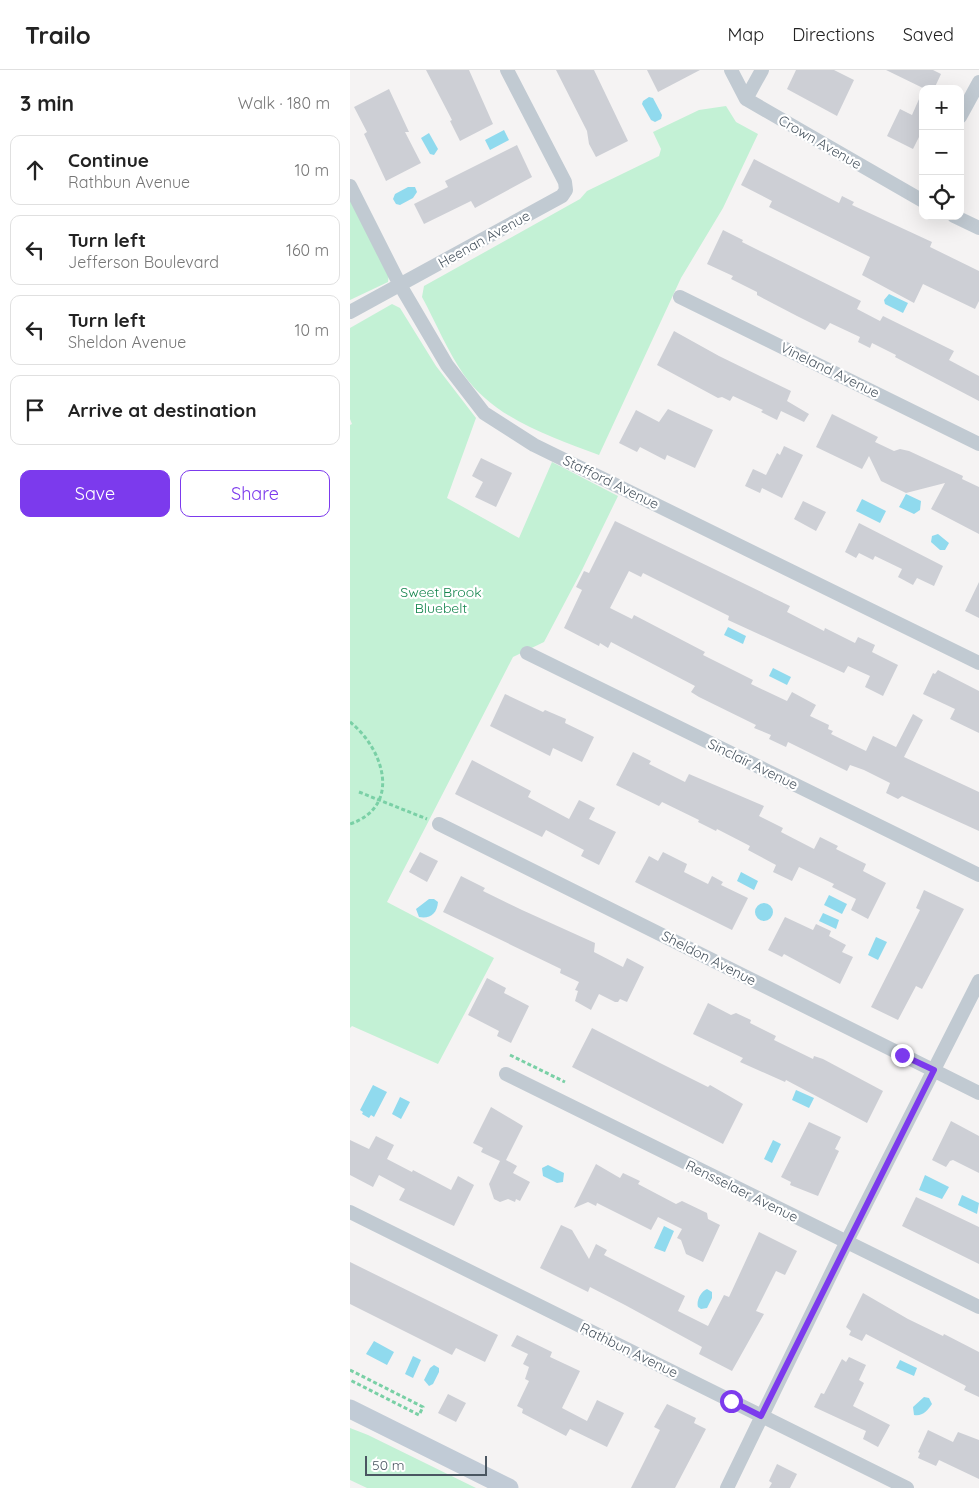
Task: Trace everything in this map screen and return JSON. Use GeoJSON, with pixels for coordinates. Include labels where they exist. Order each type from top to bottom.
{"type":"FeatureCollection","features":[{"type":"Feature","properties":{"kind":"main road"},"geometry":{"type":"LineString","coordinates":[[350,1409],[509,1488]]}},
{"type":"Feature","properties":{"kind":"street","name":"Heenan Avenue"},"geometry":{"type":"LineString","coordinates":[[350,312],[562,196],[566,190],[565,182],[507,70]]}},
{"type":"Feature","properties":{"kind":"street"},"geometry":{"type":"LineString","coordinates":[[731,70],[746,99]]}},
{"type":"Feature","properties":{"kind":"street"},"geometry":{"type":"LineString","coordinates":[[746,99],[762,70]]}},
{"type":"Feature","properties":{"kind":"street"},"geometry":{"type":"LineString","coordinates":[[964,110],[979,82]]}},
{"type":"Feature","properties":{"kind":"street","name":"Crown Avenue"},"geometry":{"type":"LineString","coordinates":[[746,99],[919,195]]}},
{"type":"Feature","properties":{"kind":"street","name":"Stafford Avenue"},"geometry":{"type":"LineString","coordinates":[[350,186],[400,285],[447,365],[484,413],[534,445],[979,663]]}},
{"type":"Feature","properties":{"kind":"street"},"geometry":{"type":"LineString","coordinates":[[962,220],[979,228]]}},
{"type":"Feature","properties":{"kind":"street","name":"Vineland Avenue"},"geometry":{"type":"LineString","coordinates":[[680,297],[979,444]]}},
{"type":"Feature","properties":{"kind":"street","name":"Sinclair Avenue"},"geometry":{"type":"LineString","coordinates":[[527,653],[979,876]]}},
{"type":"Feature","properties":{"kind":"street","name":"Sheldon Avenue"},"geometry":{"type":"LineString","coordinates":[[439,824],[979,1093]]}},
{"type":"Feature","properties":{"kind":"street"},"geometry":{"type":"LineString","coordinates":[[727,1488],[846,1243],[979,981]]}},
{"type":"Feature","properties":{"kind":"street","name":"Rensselaer Avenue"},"geometry":{"type":"LineString","coordinates":[[506,1074],[979,1307]]}},
{"type":"Feature","properties":{"kind":"street","name":"Rathbun Avenue"},"geometry":{"type":"LineString","coordinates":[[350,1212],[907,1488]]}},
{"type":"Feature","properties":{"kind":"path"},"geometry":{"type":"LineString","coordinates":[[350,722],[367,738],[379,761],[384,779],[380,800],[369,812],[350,824]]}},
{"type":"Feature","properties":{"kind":"path"},"geometry":{"type":"LineString","coordinates":[[359,792],[439,824]]}},
{"type":"Feature","properties":{"kind":"path"},"geometry":{"type":"LineString","coordinates":[[510,1055],[565,1082]]}},
{"type":"Feature","properties":{"kind":"path"},"geometry":{"type":"LineString","coordinates":[[350,1370],[423,1407],[419,1415],[350,1380]]}},
{"type":"Feature","properties":{"kind":"green space"},"geometry":{"type":"Polygon","coordinates":[[[726,106],[736,122],[758,134],[723,208],[681,278],[599,455],[525,425],[491,404],[464,375],[453,357],[422,297],[424,286],[580,199],[587,191],[659,156],[661,149],[653,132],[699,110],[726,106]]]}},
{"type":"Feature","properties":{"kind":"green space"},"geometry":{"type":"Polygon","coordinates":[[[350,197],[389,273],[388,282],[350,300],[350,197]]]}},
{"type":"Feature","properties":{"kind":"green space","name":"Sweet Brook Bluebelt"},"geometry":{"type":"Polygon","coordinates":[[[392,304],[400,308],[436,366],[476,418],[447,498],[519,538],[552,462],[618,496],[544,642],[513,657],[387,902],[494,958],[438,1064],[352,1026],[350,1028],[350,425],[352,424],[350,419],[350,328],[392,304]]]}},
{"type":"Feature","properties":{"kind":"green space"},"geometry":{"type":"Polygon","coordinates":[[[350,1428],[476,1488],[367,1488],[350,1480],[350,1428]]]}},
{"type":"Feature","properties":{"kind":"water"},"geometry":{"type":"Polygon","coordinates":[[[649,97],[653,98],[662,115],[661,119],[655,122],[651,120],[642,104],[649,97]]]}},
{"type":"Feature","properties":{"kind":"water"},"geometry":{"type":"Polygon","coordinates":[[[504,130],[509,140],[490,150],[485,140],[504,130]]]}},
{"type":"Feature","properties":{"kind":"water"},"geometry":{"type":"Polygon","coordinates":[[[429,133],[438,149],[434,155],[430,154],[421,138],[429,133]]]}},
{"type":"Feature","properties":{"kind":"water"},"geometry":{"type":"Polygon","coordinates":[[[408,187],[415,187],[417,192],[413,198],[400,205],[396,204],[393,199],[395,194],[408,187]]]}},
{"type":"Feature","properties":{"kind":"water"},"geometry":{"type":"Polygon","coordinates":[[[889,294],[908,303],[903,313],[885,304],[884,300],[889,294]]]}},
{"type":"Feature","properties":{"kind":"water"},"geometry":{"type":"Polygon","coordinates":[[[906,494],[921,501],[920,510],[914,514],[899,507],[906,494]]]}},
{"type":"Feature","properties":{"kind":"water"},"geometry":{"type":"Polygon","coordinates":[[[862,499],[886,511],[880,523],[856,511],[862,499]]]}},
{"type":"Feature","properties":{"kind":"water"},"geometry":{"type":"Polygon","coordinates":[[[938,534],[949,543],[945,550],[940,550],[931,542],[932,536],[938,534]]]}},
{"type":"Feature","properties":{"kind":"water"},"geometry":{"type":"Polygon","coordinates":[[[728,627],[746,636],[743,644],[724,635],[728,627]]]}},
{"type":"Feature","properties":{"kind":"water"},"geometry":{"type":"Polygon","coordinates":[[[773,668],[791,677],[787,685],[769,676],[773,668]]]}},
{"type":"Feature","properties":{"kind":"water"},"geometry":{"type":"Polygon","coordinates":[[[741,872],[758,881],[754,890],[737,881],[741,872]]]}},
{"type":"Feature","properties":{"kind":"water"},"geometry":{"type":"Polygon","coordinates":[[[829,895],[847,904],[842,914],[824,905],[829,895]]]}},
{"type":"Feature","properties":{"kind":"water"},"geometry":{"type":"Polygon","coordinates":[[[429,899],[434,899],[438,902],[436,910],[430,916],[419,917],[416,909],[429,899]]]}},
{"type":"Feature","properties":{"kind":"water"},"geometry":{"type":"Polygon","coordinates":[[[764,903],[770,906],[773,912],[770,918],[764,921],[758,918],[755,912],[758,906],[764,903]]]}},
{"type":"Feature","properties":{"kind":"water"},"geometry":{"type":"Polygon","coordinates":[[[823,913],[839,920],[836,929],[819,921],[823,913]]]}},
{"type":"Feature","properties":{"kind":"water"},"geometry":{"type":"Polygon","coordinates":[[[876,937],[887,942],[878,960],[868,955],[876,937]]]}},
{"type":"Feature","properties":{"kind":"water"},"geometry":{"type":"Polygon","coordinates":[[[373,1085],[387,1092],[374,1117],[371,1115],[369,1118],[362,1114],[363,1112],[360,1110],[373,1085]]]}},
{"type":"Feature","properties":{"kind":"water"},"geometry":{"type":"Polygon","coordinates":[[[796,1090],[814,1098],[809,1108],[792,1100],[796,1090]]]}},
{"type":"Feature","properties":{"kind":"water"},"geometry":{"type":"Polygon","coordinates":[[[400,1097],[410,1102],[401,1119],[392,1114],[400,1097]]]}},
{"type":"Feature","properties":{"kind":"water"},"geometry":{"type":"Polygon","coordinates":[[[773,1140],[781,1144],[772,1163],[764,1159],[773,1140]]]}},
{"type":"Feature","properties":{"kind":"water"},"geometry":{"type":"Polygon","coordinates":[[[548,1165],[564,1173],[563,1182],[557,1183],[543,1176],[542,1168],[548,1165]]]}},
{"type":"Feature","properties":{"kind":"water"},"geometry":{"type":"Polygon","coordinates":[[[925,1175],[949,1187],[942,1199],[919,1190],[925,1175]]]}},
{"type":"Feature","properties":{"kind":"water"},"geometry":{"type":"Polygon","coordinates":[[[962,1195],[979,1203],[977,1214],[958,1205],[962,1195]]]}},
{"type":"Feature","properties":{"kind":"water"},"geometry":{"type":"Polygon","coordinates":[[[664,1226],[674,1231],[665,1252],[654,1248],[664,1226]]]}},
{"type":"Feature","properties":{"kind":"water"},"geometry":{"type":"Polygon","coordinates":[[[707,1289],[712,1292],[712,1298],[707,1308],[701,1309],[698,1307],[698,1299],[707,1289]]]}},
{"type":"Feature","properties":{"kind":"water"},"geometry":{"type":"Polygon","coordinates":[[[374,1341],[394,1352],[387,1365],[366,1354],[374,1341]]]}},
{"type":"Feature","properties":{"kind":"water"},"geometry":{"type":"Polygon","coordinates":[[[413,1356],[421,1360],[413,1378],[405,1374],[413,1356]]]}},
{"type":"Feature","properties":{"kind":"water"},"geometry":{"type":"Polygon","coordinates":[[[900,1360],[917,1368],[914,1376],[896,1368],[900,1360]]]}},
{"type":"Feature","properties":{"kind":"water"},"geometry":{"type":"Polygon","coordinates":[[[434,1365],[439,1368],[439,1372],[433,1384],[429,1386],[424,1380],[430,1368],[434,1365]]]}},
{"type":"Feature","properties":{"kind":"water"},"geometry":{"type":"Polygon","coordinates":[[[924,1397],[929,1398],[932,1404],[927,1411],[914,1415],[913,1407],[924,1397]]]}},
{"type":"Feature","properties":{"kind":"building"},"geometry":{"type":"Polygon","coordinates":[[[426,70],[469,70],[493,124],[460,141],[450,121],[452,120],[426,70]]]}},
{"type":"Feature","properties":{"kind":"building"},"geometry":{"type":"Polygon","coordinates":[[[556,70],[594,70],[628,141],[596,157],[589,144],[587,131],[556,70]]]}},
{"type":"Feature","properties":{"kind":"building"},"geometry":{"type":"Polygon","coordinates":[[[647,70],[700,70],[658,92],[647,70]]]}},
{"type":"Feature","properties":{"kind":"building"},"geometry":{"type":"Polygon","coordinates":[[[796,70],[834,70],[854,80],[837,116],[787,89],[796,70]]]}},
{"type":"Feature","properties":{"kind":"building"},"geometry":{"type":"Polygon","coordinates":[[[886,70],[933,70],[941,74],[936,85],[919,86],[886,70]]]}},
{"type":"Feature","properties":{"kind":"building"},"geometry":{"type":"Polygon","coordinates":[[[389,89],[409,132],[405,132],[421,163],[386,181],[364,134],[367,132],[354,107],[389,89]]]}},
{"type":"Feature","properties":{"kind":"building"},"geometry":{"type":"Polygon","coordinates":[[[919,99],[919,137],[913,149],[887,136],[900,109],[912,115],[919,99]]]}},
{"type":"Feature","properties":{"kind":"building"},"geometry":{"type":"Polygon","coordinates":[[[517,145],[532,177],[475,208],[471,201],[424,224],[414,204],[448,187],[445,181],[517,145]]]}},
{"type":"Feature","properties":{"kind":"building"},"geometry":{"type":"Polygon","coordinates":[[[754,159],[839,203],[842,196],[854,202],[852,205],[932,242],[930,247],[979,271],[979,301],[975,309],[923,284],[914,303],[862,275],[870,257],[769,207],[772,201],[741,185],[754,159]]]}},
{"type":"Feature","properties":{"kind":"building"},"geometry":{"type":"Polygon","coordinates":[[[723,230],[743,240],[742,242],[861,301],[857,309],[880,321],[883,316],[954,351],[949,360],[979,376],[979,401],[872,343],[870,348],[858,342],[860,337],[830,323],[825,330],[797,316],[731,279],[733,276],[707,264],[723,230]]]}},
{"type":"Feature","properties":{"kind":"building"},"geometry":{"type":"Polygon","coordinates":[[[674,331],[719,356],[791,391],[787,401],[809,414],[804,422],[781,411],[777,420],[761,412],[763,410],[733,396],[730,401],[722,397],[718,398],[657,365],[674,331]]]}},
{"type":"Feature","properties":{"kind":"building"},"geometry":{"type":"Polygon","coordinates":[[[668,409],[713,430],[695,468],[667,455],[665,460],[640,447],[637,452],[619,443],[636,410],[659,422],[668,409]]]}},
{"type":"Feature","properties":{"kind":"building"},"geometry":{"type":"Polygon","coordinates":[[[832,414],[878,437],[875,442],[894,451],[900,449],[909,451],[963,476],[962,479],[979,487],[979,534],[931,509],[945,483],[906,493],[881,481],[869,456],[862,469],[816,447],[832,414]]]}},
{"type":"Feature","properties":{"kind":"building"},"geometry":{"type":"Polygon","coordinates":[[[784,446],[803,455],[782,498],[762,488],[760,493],[745,486],[753,469],[766,475],[777,453],[780,455],[784,446]]]}},
{"type":"Feature","properties":{"kind":"building"},"geometry":{"type":"Polygon","coordinates":[[[481,458],[512,473],[496,507],[475,497],[483,482],[472,476],[481,458]]]}},
{"type":"Feature","properties":{"kind":"building"},"geometry":{"type":"Polygon","coordinates":[[[803,501],[826,512],[816,531],[794,519],[803,501]]]}},
{"type":"Feature","properties":{"kind":"building"},"geometry":{"type":"Polygon","coordinates":[[[615,521],[790,606],[787,612],[824,631],[825,628],[855,643],[858,637],[875,645],[872,652],[898,665],[883,696],[865,687],[870,676],[848,666],[844,673],[728,620],[729,616],[643,573],[641,577],[629,571],[610,608],[632,619],[634,615],[705,652],[703,655],[753,680],[751,684],[787,701],[792,692],[816,705],[810,716],[829,725],[828,729],[833,731],[831,734],[866,751],[873,736],[896,747],[913,714],[923,720],[904,757],[979,792],[979,831],[902,796],[898,799],[886,793],[890,783],[864,770],[850,765],[847,771],[788,742],[786,747],[769,739],[771,735],[754,728],[756,725],[691,692],[695,686],[611,642],[608,648],[600,643],[599,646],[564,628],[582,590],[576,587],[584,571],[589,573],[615,521]]]}},
{"type":"Feature","properties":{"kind":"building"},"geometry":{"type":"Polygon","coordinates":[[[859,523],[943,566],[934,586],[917,578],[913,585],[898,577],[902,569],[875,556],[873,560],[859,553],[856,558],[845,552],[859,523]]]}},
{"type":"Feature","properties":{"kind":"building"},"geometry":{"type":"Polygon","coordinates":[[[979,582],[979,618],[965,611],[979,582]]]}},
{"type":"Feature","properties":{"kind":"building"},"geometry":{"type":"Polygon","coordinates":[[[938,670],[979,691],[979,733],[950,719],[955,709],[923,694],[933,673],[935,674],[938,670]]]}},
{"type":"Feature","properties":{"kind":"building"},"geometry":{"type":"Polygon","coordinates":[[[505,694],[543,712],[545,710],[566,719],[565,723],[594,737],[582,762],[553,748],[550,756],[490,726],[505,694]]]}},
{"type":"Feature","properties":{"kind":"building"},"geometry":{"type":"Polygon","coordinates":[[[633,752],[651,761],[649,764],[685,782],[689,774],[764,806],[759,816],[783,828],[781,832],[814,849],[820,837],[838,846],[836,849],[866,864],[863,871],[886,883],[868,919],[851,910],[856,899],[832,887],[834,884],[799,867],[792,881],[773,872],[776,865],[748,850],[750,846],[717,829],[716,831],[698,822],[699,820],[662,802],[659,806],[616,785],[633,752]]]}},
{"type":"Feature","properties":{"kind":"building"},"geometry":{"type":"Polygon","coordinates":[[[472,760],[531,791],[528,797],[569,819],[579,800],[595,808],[589,819],[616,832],[599,865],[581,856],[584,850],[546,830],[542,837],[455,794],[472,760]]]}},
{"type":"Feature","properties":{"kind":"building"},"geometry":{"type":"Polygon","coordinates":[[[420,852],[438,861],[427,882],[409,872],[420,852]]]}},
{"type":"Feature","properties":{"kind":"building"},"geometry":{"type":"Polygon","coordinates":[[[663,852],[687,864],[684,872],[708,884],[712,876],[723,882],[721,885],[748,898],[732,930],[635,882],[649,856],[658,861],[663,852]]]}},
{"type":"Feature","properties":{"kind":"building"},"geometry":{"type":"Polygon","coordinates":[[[461,876],[485,888],[483,891],[595,943],[594,952],[623,967],[627,958],[644,967],[627,1002],[620,999],[618,1002],[615,1002],[599,994],[591,1010],[575,1001],[578,991],[575,990],[579,982],[560,973],[561,969],[443,912],[461,876]]]}},
{"type":"Feature","properties":{"kind":"building"},"geometry":{"type":"Polygon","coordinates":[[[924,890],[964,909],[922,989],[916,986],[898,1020],[871,1007],[920,910],[916,908],[924,890]]]}},
{"type":"Feature","properties":{"kind":"building"},"geometry":{"type":"Polygon","coordinates":[[[785,917],[813,930],[816,924],[831,931],[829,936],[846,945],[842,952],[853,957],[840,984],[784,954],[782,957],[768,950],[785,917]]]}},
{"type":"Feature","properties":{"kind":"building"},"geometry":{"type":"Polygon","coordinates":[[[487,978],[506,988],[504,993],[529,1006],[511,1043],[497,1036],[499,1031],[468,1015],[487,978]]]}},
{"type":"Feature","properties":{"kind":"building"},"geometry":{"type":"Polygon","coordinates":[[[708,1003],[731,1015],[736,1013],[751,1020],[750,1023],[776,1036],[774,1040],[813,1059],[814,1056],[823,1059],[883,1091],[867,1123],[786,1080],[785,1082],[740,1062],[743,1058],[693,1034],[708,1003]]]}},
{"type":"Feature","properties":{"kind":"building"},"geometry":{"type":"Polygon","coordinates":[[[592,1028],[708,1087],[710,1085],[743,1104],[723,1144],[572,1067],[592,1028]]]}},
{"type":"Feature","properties":{"kind":"building"},"geometry":{"type":"Polygon","coordinates":[[[491,1107],[523,1126],[506,1160],[517,1166],[513,1173],[530,1182],[520,1201],[516,1199],[515,1202],[508,1199],[500,1202],[494,1199],[489,1184],[500,1161],[481,1152],[483,1148],[473,1143],[491,1107]]]}},
{"type":"Feature","properties":{"kind":"building"},"geometry":{"type":"Polygon","coordinates":[[[951,1121],[979,1136],[979,1173],[953,1160],[946,1167],[932,1160],[951,1121]]]}},
{"type":"Feature","properties":{"kind":"building"},"geometry":{"type":"Polygon","coordinates":[[[809,1122],[841,1137],[835,1149],[839,1151],[818,1196],[790,1185],[791,1182],[781,1177],[809,1122]]]}},
{"type":"Feature","properties":{"kind":"building"},"geometry":{"type":"Polygon","coordinates":[[[376,1136],[394,1145],[387,1159],[412,1172],[413,1170],[451,1190],[458,1176],[474,1185],[454,1226],[399,1200],[405,1189],[379,1175],[373,1187],[350,1175],[350,1140],[369,1149],[376,1136]]]}},
{"type":"Feature","properties":{"kind":"building"},"geometry":{"type":"Polygon","coordinates":[[[596,1164],[620,1178],[623,1173],[640,1181],[638,1184],[676,1204],[682,1201],[707,1213],[708,1219],[720,1225],[703,1262],[686,1254],[681,1240],[677,1238],[682,1229],[658,1217],[651,1230],[597,1203],[596,1206],[588,1202],[574,1208],[596,1164]]]}},
{"type":"Feature","properties":{"kind":"building"},"geometry":{"type":"Polygon","coordinates":[[[916,1197],[979,1227],[979,1264],[902,1226],[916,1197]]]}},
{"type":"Feature","properties":{"kind":"building"},"geometry":{"type":"Polygon","coordinates":[[[561,1225],[572,1230],[589,1259],[596,1244],[607,1250],[604,1255],[685,1296],[678,1311],[708,1326],[724,1295],[729,1297],[759,1232],[797,1251],[785,1275],[776,1271],[756,1311],[764,1314],[732,1371],[699,1354],[702,1347],[625,1305],[590,1287],[588,1292],[540,1268],[561,1225]]]}},
{"type":"Feature","properties":{"kind":"building"},"geometry":{"type":"Polygon","coordinates":[[[350,1262],[498,1335],[485,1362],[456,1348],[452,1355],[350,1304],[350,1262]]]}},
{"type":"Feature","properties":{"kind":"building"},"geometry":{"type":"Polygon","coordinates":[[[863,1293],[908,1319],[943,1336],[944,1334],[979,1352],[979,1397],[964,1390],[966,1386],[866,1334],[862,1341],[849,1335],[851,1331],[846,1327],[863,1293]]]}},
{"type":"Feature","properties":{"kind":"building"},"geometry":{"type":"Polygon","coordinates":[[[517,1335],[552,1352],[550,1357],[580,1371],[562,1408],[587,1421],[597,1400],[624,1413],[607,1447],[570,1429],[566,1436],[522,1413],[523,1409],[517,1406],[529,1381],[525,1379],[529,1367],[523,1364],[528,1354],[511,1346],[517,1335]]]}},
{"type":"Feature","properties":{"kind":"building"},"geometry":{"type":"Polygon","coordinates":[[[849,1357],[866,1365],[859,1380],[864,1383],[853,1406],[890,1425],[878,1447],[863,1439],[866,1431],[814,1407],[821,1393],[824,1394],[842,1359],[846,1362],[849,1357]]]}},
{"type":"Feature","properties":{"kind":"building"},"geometry":{"type":"Polygon","coordinates":[[[448,1394],[466,1403],[456,1422],[438,1413],[448,1394]]]}},
{"type":"Feature","properties":{"kind":"building"},"geometry":{"type":"Polygon","coordinates":[[[667,1404],[696,1418],[694,1423],[706,1429],[675,1488],[631,1488],[660,1430],[654,1427],[667,1404]]]}},
{"type":"Feature","properties":{"kind":"building"},"geometry":{"type":"Polygon","coordinates":[[[928,1430],[953,1442],[958,1432],[979,1440],[979,1479],[939,1460],[936,1466],[918,1458],[920,1453],[918,1452],[928,1430]]]}},
{"type":"Feature","properties":{"kind":"building"},"geometry":{"type":"Polygon","coordinates":[[[777,1464],[797,1474],[790,1488],[769,1488],[772,1483],[769,1481],[777,1464]]]}},
{"type":"Feature","properties":{"kind":"route"},"geometry":{"type":"LineString","coordinates":[[731,1401],[761,1416],[934,1070],[902,1055]]}}]}
